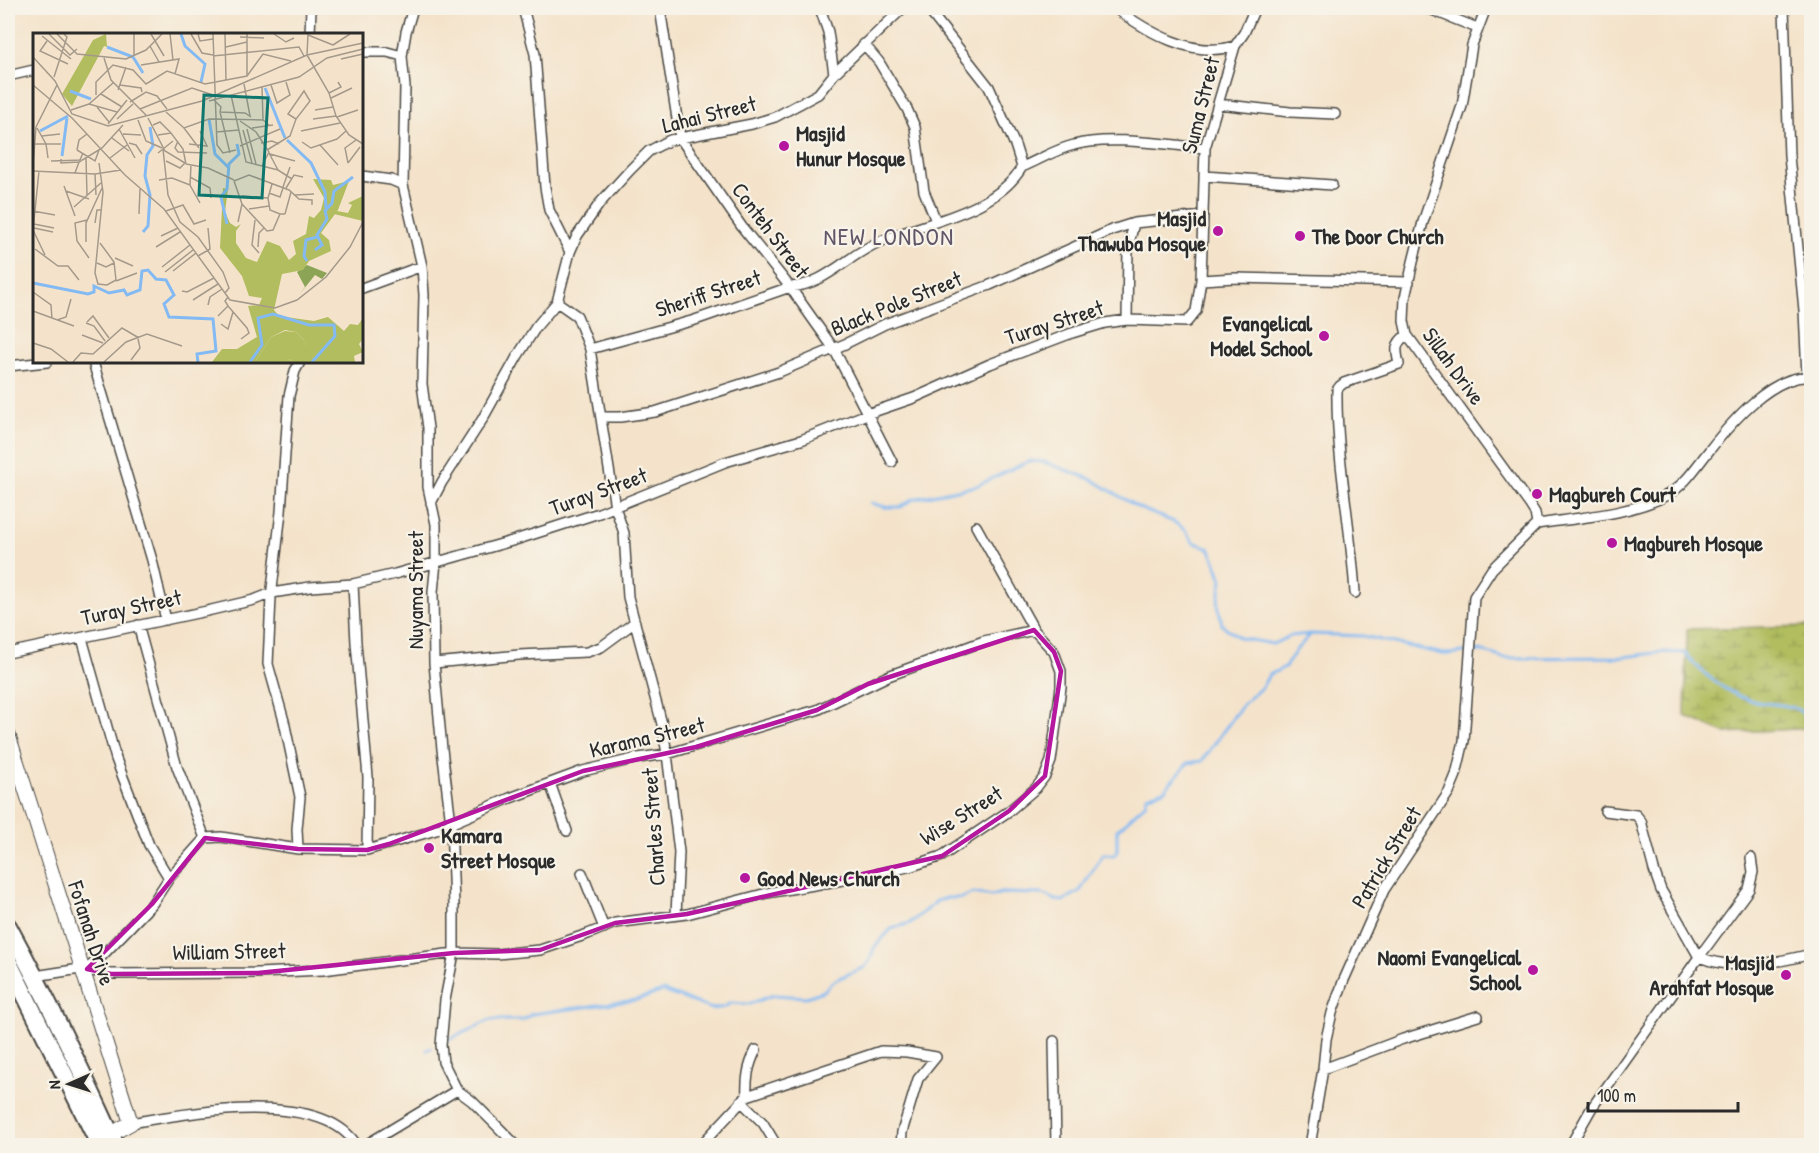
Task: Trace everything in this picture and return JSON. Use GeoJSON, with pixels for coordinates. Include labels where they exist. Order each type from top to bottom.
{"type":"FeatureCollection","features":[{"type":"Feature","properties":{"kind":"highway"},"geometry":{"type":"LineString","coordinates":[[8,926],[35,976],[109,1142]]}},
{"type":"Feature","properties":{"kind":"highway"},"geometry":{"type":"LineString","coordinates":[[8,961],[12,983],[109,1142]]}},
{"type":"Feature","properties":{"kind":"street"},"geometry":{"type":"LineString","coordinates":[[310,33],[311,8]]}},
{"type":"Feature","properties":{"kind":"street","name":"Nuyama Street"},"geometry":{"type":"LineString","coordinates":[[413,8],[402,56],[405,87],[404,185],[422,266],[424,295],[422,384],[428,428],[428,487],[436,524],[435,663],[451,823],[454,905],[453,953],[445,1000],[441,1045],[443,1062],[457,1090],[472,1101],[517,1146]]}},
{"type":"Feature","properties":{"kind":"street"},"geometry":{"type":"LineString","coordinates":[[523,8],[535,54],[544,187],[549,210],[570,252]]}},
{"type":"Feature","properties":{"kind":"street","name":"Conteh Street"},"geometry":{"type":"LineString","coordinates":[[660,8],[680,138],[742,227],[790,287],[834,349],[892,462]]}},
{"type":"Feature","properties":{"kind":"street"},"geometry":{"type":"LineString","coordinates":[[820,8],[828,32],[834,74]]}},
{"type":"Feature","properties":{"kind":"street","name":"Lahai Street"},"geometry":{"type":"LineString","coordinates":[[431,503],[482,420],[517,357],[536,327],[557,302],[570,252],[577,236],[600,203],[630,170],[649,151],[670,140],[776,117],[818,94],[834,74],[903,8]]}},
{"type":"Feature","properties":{"kind":"street"},"geometry":{"type":"LineString","coordinates":[[927,8],[989,87],[1016,145],[1022,167],[1074,145],[1095,142],[1122,141],[1205,148]]}},
{"type":"Feature","properties":{"kind":"street"},"geometry":{"type":"LineString","coordinates":[[1115,8],[1155,34],[1186,45],[1221,50],[1234,46]]}},
{"type":"Feature","properties":{"kind":"street"},"geometry":{"type":"LineString","coordinates":[[1129,17],[1133,8]]}},
{"type":"Feature","properties":{"kind":"street","name":"Suma Street"},"geometry":{"type":"LineString","coordinates":[[1187,322],[1196,311],[1201,280],[1205,148],[1234,46],[1244,33],[1255,8]]}},
{"type":"Feature","properties":{"kind":"street"},"geometry":{"type":"LineString","coordinates":[[1427,8],[1477,28]]}},
{"type":"Feature","properties":{"kind":"street","name":"Sillah Drive"},"geometry":{"type":"LineString","coordinates":[[1486,8],[1477,28],[1467,68],[1462,106],[1423,222],[1408,282],[1404,321],[1407,335],[1530,505],[1535,513],[1537,524]]}},
{"type":"Feature","properties":{"kind":"street"},"geometry":{"type":"LineString","coordinates":[[1537,524],[1612,512],[1666,496],[1678,489],[1725,430],[1766,392],[1786,379],[1809,376],[1789,156],[1784,8]]}},
{"type":"Feature","properties":{"kind":"street"},"geometry":{"type":"LineString","coordinates":[[864,44],[879,62],[915,127],[924,191],[936,221]]}},
{"type":"Feature","properties":{"kind":"street"},"geometry":{"type":"LineString","coordinates":[[363,52],[387,52],[402,56]]}},
{"type":"Feature","properties":{"kind":"street"},"geometry":{"type":"LineString","coordinates":[[8,76],[33,70]]}},
{"type":"Feature","properties":{"kind":"street"},"geometry":{"type":"LineString","coordinates":[[1218,104],[1335,114]]}},
{"type":"Feature","properties":{"kind":"street","name":"Sheriff Street"},"geometry":{"type":"LineString","coordinates":[[590,349],[695,320],[790,287],[805,286],[878,242],[924,227],[990,198],[1015,179],[1022,167]]}},
{"type":"Feature","properties":{"kind":"street"},"geometry":{"type":"LineString","coordinates":[[363,176],[391,180],[404,185]]}},
{"type":"Feature","properties":{"kind":"street"},"geometry":{"type":"LineString","coordinates":[[1204,176],[1332,185]]}},
{"type":"Feature","properties":{"kind":"street","name":"Black Pole Street"},"geometry":{"type":"LineString","coordinates":[[601,417],[655,412],[779,372],[885,324],[970,293],[1112,230],[1134,224],[1203,216]]}},
{"type":"Feature","properties":{"kind":"street"},"geometry":{"type":"LineString","coordinates":[[1127,320],[1128,248],[1134,224]]}},
{"type":"Feature","properties":{"kind":"street"},"geometry":{"type":"LineString","coordinates":[[363,289],[422,266]]}},
{"type":"Feature","properties":{"kind":"street"},"geometry":{"type":"LineString","coordinates":[[1201,280],[1235,278],[1408,282]]}},
{"type":"Feature","properties":{"kind":"street","name":"Charles Street"},"geometry":{"type":"LineString","coordinates":[[557,302],[577,316],[590,349],[615,507],[624,533],[628,597],[662,724],[667,754],[679,852],[676,915]]}},
{"type":"Feature","properties":{"kind":"street","name":"Turay Street"},"geometry":{"type":"LineString","coordinates":[[8,653],[254,600],[272,593],[353,584],[512,541],[615,507],[725,462],[801,440],[914,398],[990,364],[1072,333],[1127,320],[1187,322]]}},
{"type":"Feature","properties":{"kind":"street"},"geometry":{"type":"LineString","coordinates":[[1355,593],[1337,426],[1337,390],[1344,383],[1399,364],[1397,345],[1400,339],[1407,335]]}},
{"type":"Feature","properties":{"kind":"street"},"geometry":{"type":"LineString","coordinates":[[8,366],[37,363]]}},
{"type":"Feature","properties":{"kind":"street"},"geometry":{"type":"LineString","coordinates":[[93,363],[152,560],[166,620]]}},
{"type":"Feature","properties":{"kind":"street"},"geometry":{"type":"LineString","coordinates":[[298,849],[300,797],[284,721],[268,664],[289,396],[295,371],[299,363]]}},
{"type":"Feature","properties":{"kind":"street","name":"Patrick Street"},"geometry":{"type":"LineString","coordinates":[[1310,1146],[1332,1013],[1384,890],[1449,792],[1456,775],[1464,741],[1474,597],[1492,569],[1537,524]]}},
{"type":"Feature","properties":{"kind":"street","name":"Wise Street"},"geometry":{"type":"LineString","coordinates":[[453,953],[497,954],[540,950],[615,923],[687,914],[777,891],[912,866],[942,856],[1009,811],[1036,788],[1045,776],[1051,761],[1061,671],[1054,652],[1034,630],[976,526]]}},
{"type":"Feature","properties":{"kind":"street"},"geometry":{"type":"LineString","coordinates":[[353,584],[368,777],[367,850]]}},
{"type":"Feature","properties":{"kind":"street"},"geometry":{"type":"LineString","coordinates":[[435,663],[594,650],[635,622]]}},
{"type":"Feature","properties":{"kind":"street"},"geometry":{"type":"LineString","coordinates":[[84,969],[101,957],[152,904],[169,878],[205,838],[177,766],[138,625]]}},
{"type":"Feature","properties":{"kind":"street","name":"Karama Street"},"geometry":{"type":"LineString","coordinates":[[205,838],[221,837],[298,849],[367,850],[436,831],[583,771],[638,758],[667,754],[816,710],[888,676],[984,641],[1034,630]]}},
{"type":"Feature","properties":{"kind":"street"},"geometry":{"type":"LineString","coordinates":[[82,638],[116,759],[149,845],[169,878]]}},
{"type":"Feature","properties":{"kind":"street","name":"Fofanah Drive"},"geometry":{"type":"LineString","coordinates":[[8,734],[131,1123]]}},
{"type":"Feature","properties":{"kind":"street"},"geometry":{"type":"LineString","coordinates":[[550,783],[567,831]]}},
{"type":"Feature","properties":{"kind":"street"},"geometry":{"type":"LineString","coordinates":[[1605,811],[1636,815],[1641,821],[1661,890],[1700,957],[1716,964],[1755,966],[1812,954]]}},
{"type":"Feature","properties":{"kind":"street"},"geometry":{"type":"LineString","coordinates":[[1570,1146],[1591,1109],[1749,890],[1753,872],[1751,858]]}},
{"type":"Feature","properties":{"kind":"street"},"geometry":{"type":"LineString","coordinates":[[582,873],[604,928]]}},
{"type":"Feature","properties":{"kind":"street","name":"William Street"},"geometry":{"type":"LineString","coordinates":[[12,983],[35,976],[84,969],[111,974],[258,973],[323,970],[453,953]]}},
{"type":"Feature","properties":{"kind":"street"},"geometry":{"type":"LineString","coordinates":[[1323,1069],[1403,1039],[1478,1016]]}},
{"type":"Feature","properties":{"kind":"street"},"geometry":{"type":"LineString","coordinates":[[1054,1041],[1056,1146]]}},
{"type":"Feature","properties":{"kind":"street"},"geometry":{"type":"LineString","coordinates":[[756,1050],[746,1077],[744,1098],[777,1146]]}},
{"type":"Feature","properties":{"kind":"street"},"geometry":{"type":"LineString","coordinates":[[700,1146],[744,1098],[880,1051],[907,1052],[936,1057],[918,1079],[902,1132],[901,1146]]}},
{"type":"Feature","properties":{"kind":"street"},"geometry":{"type":"LineString","coordinates":[[364,1146],[457,1090]]}},
{"type":"Feature","properties":{"kind":"street"},"geometry":{"type":"LineString","coordinates":[[109,1142],[131,1123],[184,1113],[245,1108],[282,1110],[316,1117],[340,1127],[352,1137],[357,1146]]}},
{"type":"Feature","properties":{"kind":"highlighted area"},"geometry":{"type":"Polygon","coordinates":[[[1034,630],[1054,652],[1061,671],[1045,776],[1009,811],[942,856],[687,914],[615,923],[540,950],[454,953],[258,973],[111,974],[87,969],[152,904],[205,838],[298,849],[367,850],[389,844],[583,771],[696,747],[817,710],[868,684],[1034,630]]]}},
{"type":"Feature","properties":{"kind":"green space"},"geometry":{"type":"Polygon","coordinates":[[[1811,626],[1811,728],[1725,733],[1685,716],[1687,629],[1811,626]]]}},
{"type":"Feature","properties":{"kind":"waterway"},"geometry":{"type":"LineString","coordinates":[[871,503],[885,507],[901,507],[913,499],[976,486],[1029,461],[1044,462],[1093,480],[1139,508],[1174,522],[1185,530],[1193,542],[1209,548],[1222,580],[1218,604],[1222,625],[1240,638],[1273,644],[1290,636],[1311,634],[1363,636],[1443,654],[1477,651],[1503,658],[1624,657],[1663,652],[1685,653],[1706,675],[1731,692],[1749,700],[1795,708],[1800,711],[1805,716],[1812,735]]}},
{"type":"Feature","properties":{"kind":"waterway"},"geometry":{"type":"LineString","coordinates":[[444,1042],[490,1020],[523,1020],[532,1014],[636,1000],[663,991],[712,1009],[725,1007],[730,1003],[749,1004],[774,995],[806,997],[824,991],[839,978],[865,967],[874,948],[891,929],[910,923],[937,901],[946,898],[962,898],[973,893],[992,896],[1001,893],[1043,894],[1063,901],[1080,891],[1103,854],[1114,855],[1117,852],[1117,830],[1145,804],[1147,796],[1164,790],[1188,763],[1202,761],[1243,704],[1262,687],[1269,675],[1285,667],[1310,635]]}},
{"type":"Feature","properties":{"kind":"waterway"},"geometry":{"type":"LineString","coordinates":[[427,1050],[431,1048]]}},
{"type":"Feature","properties":{"kind":"place","name":"Masjid Hunur Mosque"},"geometry":{"type":"Point","coordinates":[784,146]}},
{"type":"Feature","properties":{"kind":"place","name":"Masjid Thawuba Mosque"},"geometry":{"type":"Point","coordinates":[1218,231]}},
{"type":"Feature","properties":{"kind":"place","name":"The Door Church"},"geometry":{"type":"Point","coordinates":[1300,236]}},
{"type":"Feature","properties":{"kind":"place","name":"Evangelical Model School"},"geometry":{"type":"Point","coordinates":[1324,336]}},
{"type":"Feature","properties":{"kind":"place","name":"Magbureh Court"},"geometry":{"type":"Point","coordinates":[1537,494]}},
{"type":"Feature","properties":{"kind":"place","name":"Magbureh Mosque"},"geometry":{"type":"Point","coordinates":[1612,543]}},
{"type":"Feature","properties":{"kind":"place","name":"Kamara Street Mosque"},"geometry":{"type":"Point","coordinates":[429,848]}},
{"type":"Feature","properties":{"kind":"place","name":"Good News Church"},"geometry":{"type":"Point","coordinates":[745,878]}},
{"type":"Feature","properties":{"kind":"place","name":"Naomi Evangelical School"},"geometry":{"type":"Point","coordinates":[1533,970]}},
{"type":"Feature","properties":{"kind":"place","name":"Masjid Arahfat Mosque"},"geometry":{"type":"Point","coordinates":[1786,975]}},
{"type":"Feature","properties":{"kind":"district","name":"NEW LONDON"},"geometry":{"type":"Point","coordinates":[889,237]}}]}
